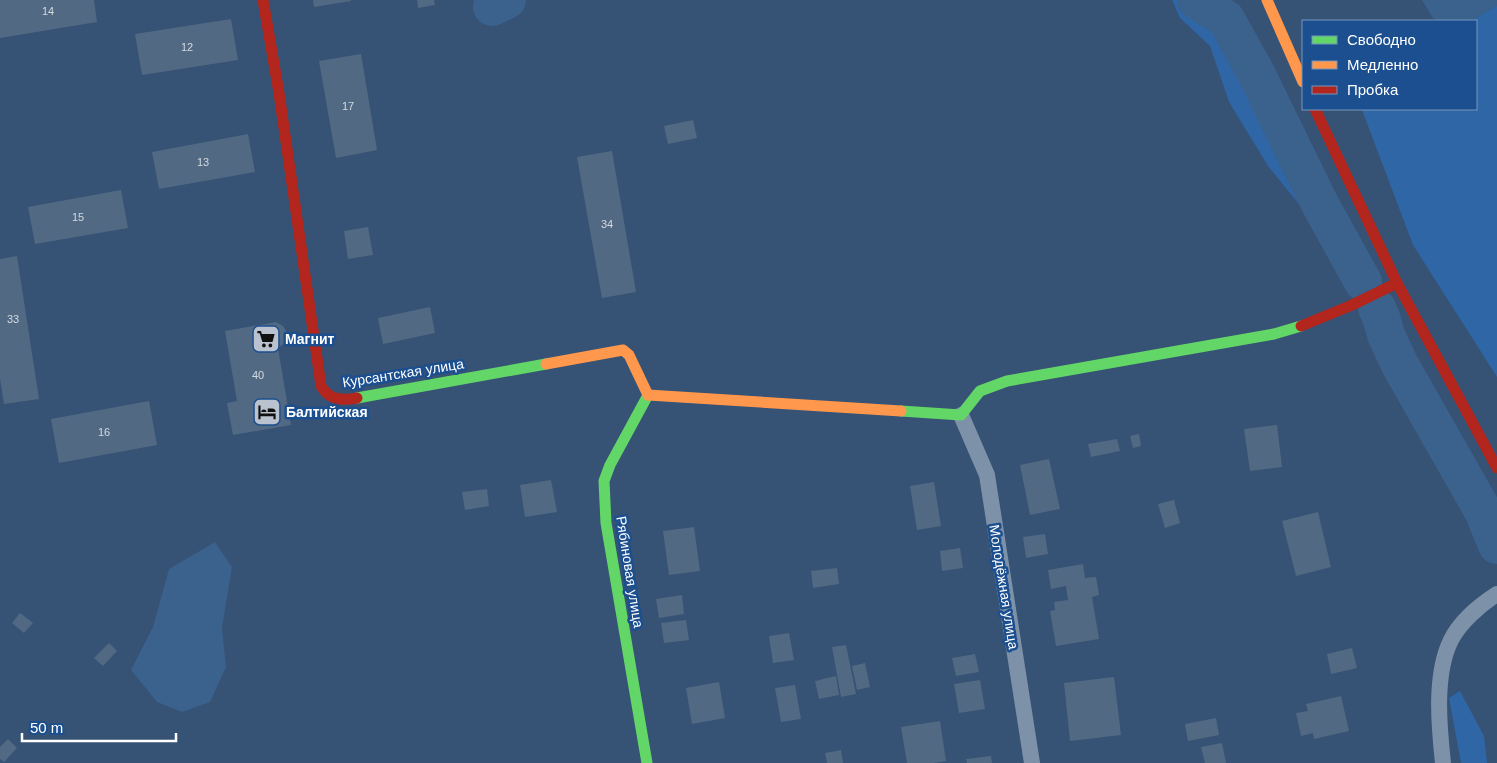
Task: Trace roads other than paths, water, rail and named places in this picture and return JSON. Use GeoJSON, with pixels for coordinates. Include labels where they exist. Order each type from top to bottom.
{"type":"FeatureCollection","features":[{"type":"Feature","properties":{"kind":"street","name":"Курсантская улица"},"geometry":{"type":"LineString","coordinates":[[263,0],[279,92],[321,386],[325,395],[331,398],[353,399],[623,350],[629,355],[648,395]]}},
{"type":"Feature","properties":{"kind":"street"},"geometry":{"type":"LineString","coordinates":[[1267,0],[1302,80]]}},
{"type":"Feature","properties":{"kind":"street"},"geometry":{"type":"LineString","coordinates":[[1314,110],[1397,283],[1497,468]]}},
{"type":"Feature","properties":{"kind":"street"},"geometry":{"type":"LineString","coordinates":[[648,395],[961,415],[980,391],[1007,382],[1274,334],[1307,325],[1397,283]]}},
{"type":"Feature","properties":{"kind":"street","name":"Рябиновая улица"},"geometry":{"type":"LineString","coordinates":[[647,763],[606,524],[604,481],[610,465],[648,395]]}},
{"type":"Feature","properties":{"kind":"street","name":"Молодёжная улица"},"geometry":{"type":"LineString","coordinates":[[961,415],[987,475],[1032,763]]}},
{"type":"Feature","properties":{"kind":"street"},"geometry":{"type":"LineString","coordinates":[[1443,763],[1438,721],[1442,666],[1451,640],[1468,617],[1497,594]]}},
{"type":"Feature","properties":{"kind":"waterway"},"geometry":{"type":"LineString","coordinates":[[492,7],[507,0]]}},
{"type":"Feature","properties":{"kind":"waterway"},"geometry":{"type":"LineString","coordinates":[[1196,0],[1226,19],[1257,75],[1320,204],[1363,282]]}},
{"type":"Feature","properties":{"kind":"waterway"},"geometry":{"type":"LineString","coordinates":[[1377,308],[1386,335],[1400,365],[1483,511],[1497,545]]}},
{"type":"Feature","properties":{"kind":"place","name":"Магнит"},"geometry":{"type":"Point","coordinates":[266,339]}},
{"type":"Feature","properties":{"kind":"place","name":"Балтийская"},"geometry":{"type":"Point","coordinates":[267,412]}}]}
